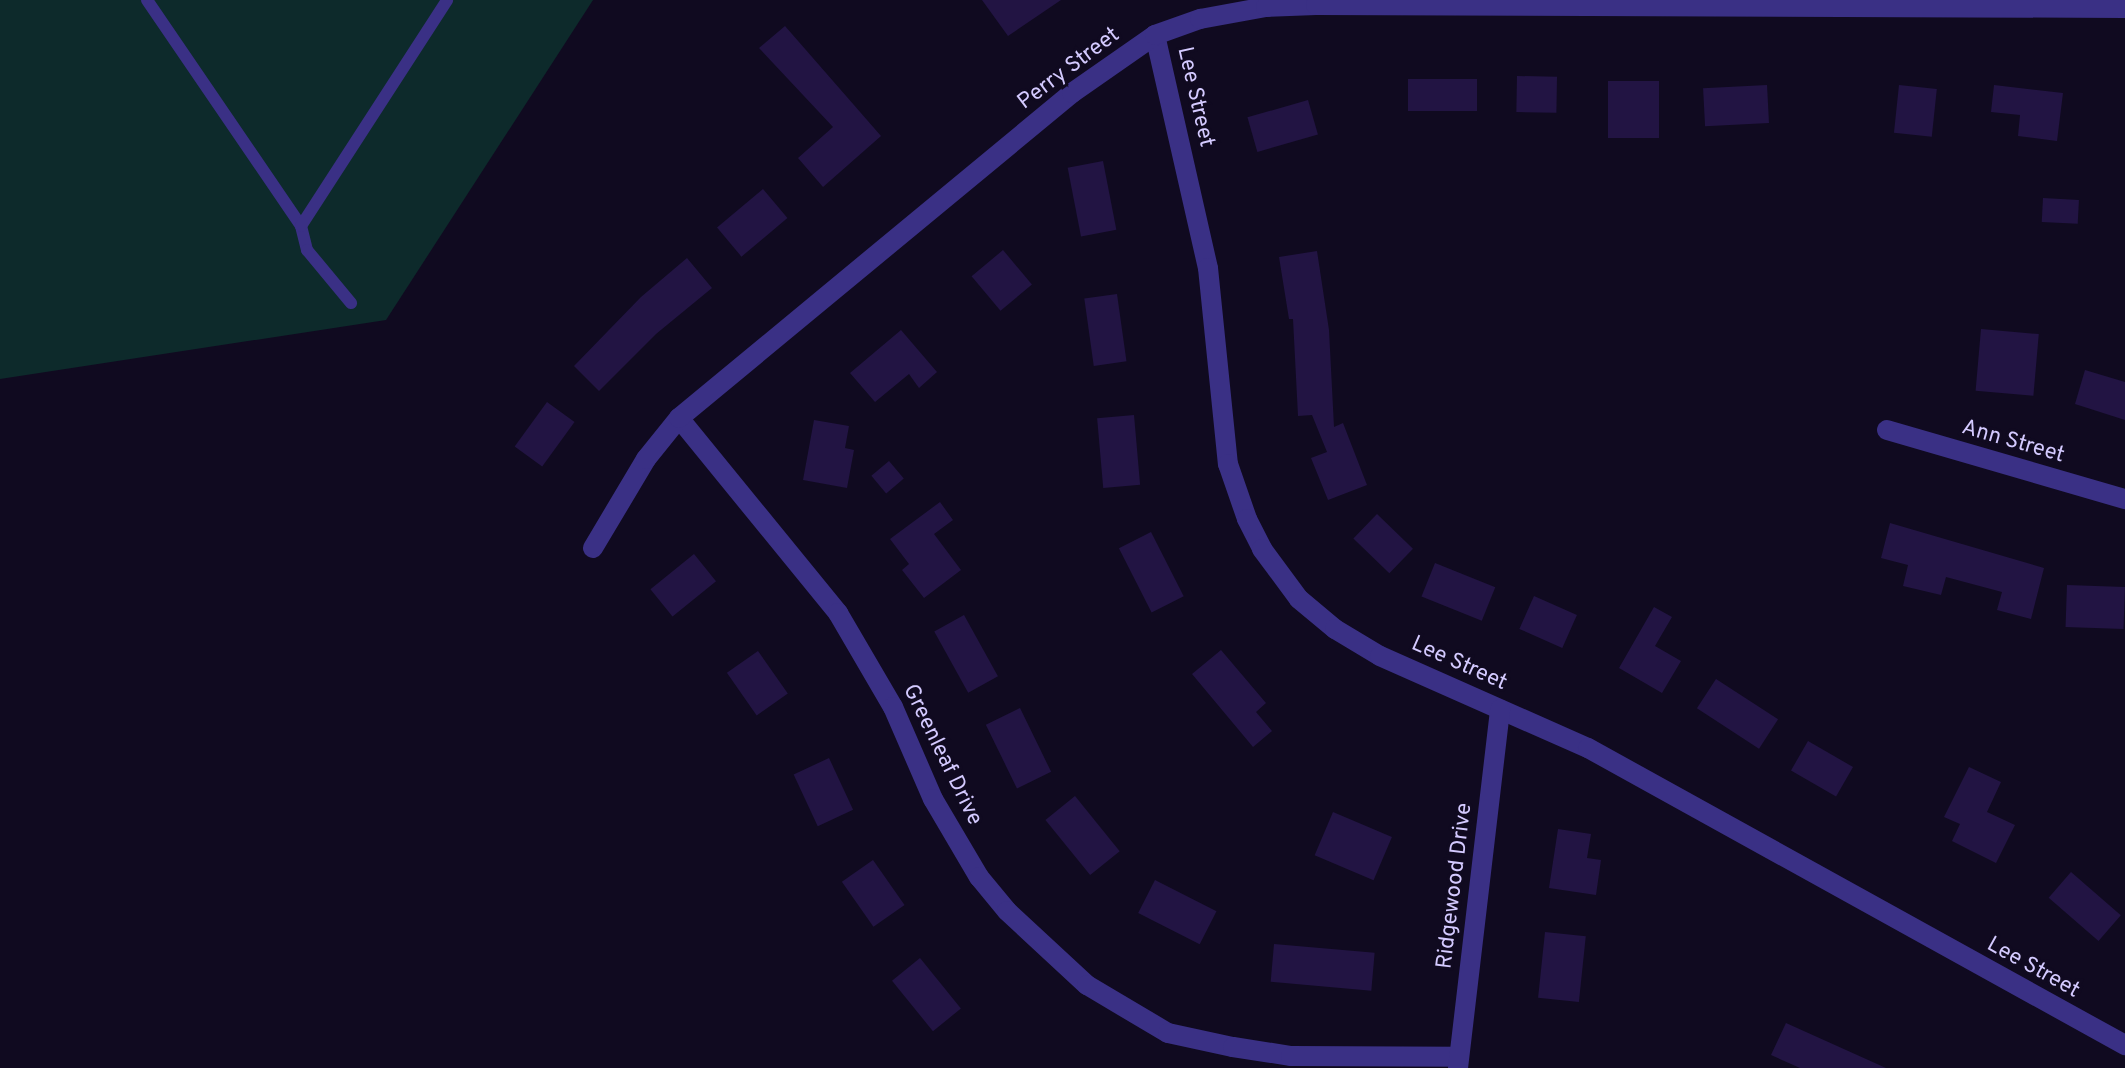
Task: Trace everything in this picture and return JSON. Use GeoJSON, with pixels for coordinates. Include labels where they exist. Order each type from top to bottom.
{"type":"FeatureCollection","features":[{"type":"Feature","properties":{"kind":"street","name":"Perry Street"},"geometry":{"type":"LineString","coordinates":[[593,548],[638,471],[679,418],[1072,93],[1155,35],[1200,19],[1316,2],[2125,8]]}},
{"type":"Feature","properties":{"kind":"street","name":"Lee Street"},"geometry":{"type":"LineString","coordinates":[[1155,35],[1200,221],[1208,268],[1228,464],[1247,519],[1289,587],[1335,629],[1380,656],[1588,748],[2125,1045]]}},
{"type":"Feature","properties":{"kind":"street","name":"Greenleaf Drive"},"geometry":{"type":"LineString","coordinates":[[679,418],[838,613],[893,707],[933,799],[979,877],[1007,911],[1087,985],[1168,1033],[1233,1047],[1291,1056],[1458,1062]]}},
{"type":"Feature","properties":{"kind":"street","name":"Ann Street"},"geometry":{"type":"LineString","coordinates":[[1887,430],[2125,499]]}},
{"type":"Feature","properties":{"kind":"street","name":"Ridgewood Drive"},"geometry":{"type":"LineString","coordinates":[[1458,1062],[1500,709]]}},
{"type":"Feature","properties":{"kind":"lane"},"geometry":{"type":"LineString","coordinates":[[147,0],[301,226],[307,250],[351,303]]}},
{"type":"Feature","properties":{"kind":"lane"},"geometry":{"type":"LineString","coordinates":[[301,226],[447,0]]}},
{"type":"Feature","properties":{"kind":"green space"},"geometry":{"type":"Polygon","coordinates":[[[0,0],[593,0],[386,320],[0,379],[0,0]]]}},
{"type":"Feature","properties":{"kind":"building"},"geometry":{"type":"Polygon","coordinates":[[[982,0],[1061,0],[1008,36],[982,0]]]}},
{"type":"Feature","properties":{"kind":"building"},"geometry":{"type":"Polygon","coordinates":[[[785,26],[881,136],[823,187],[798,158],[833,127],[759,48],[785,26]]]}},
{"type":"Feature","properties":{"kind":"building"},"geometry":{"type":"Polygon","coordinates":[[[1517,76],[1557,77],[1556,113],[1516,112],[1517,76]]]}},
{"type":"Feature","properties":{"kind":"building"},"geometry":{"type":"Polygon","coordinates":[[[1408,79],[1477,79],[1477,111],[1408,111],[1408,79]]]}},
{"type":"Feature","properties":{"kind":"building"},"geometry":{"type":"Polygon","coordinates":[[[1608,81],[1659,81],[1659,138],[1608,138],[1608,81]]]}},
{"type":"Feature","properties":{"kind":"building"},"geometry":{"type":"Polygon","coordinates":[[[1767,85],[1769,123],[1705,126],[1703,88],[1767,85]]]}},
{"type":"Feature","properties":{"kind":"building"},"geometry":{"type":"Polygon","coordinates":[[[1899,85],[1937,89],[1932,137],[1894,133],[1899,85]]]}},
{"type":"Feature","properties":{"kind":"building"},"geometry":{"type":"Polygon","coordinates":[[[1994,85],[2063,93],[2057,141],[2018,136],[2020,115],[1991,112],[1994,85]]]}},
{"type":"Feature","properties":{"kind":"building"},"geometry":{"type":"Polygon","coordinates":[[[1308,100],[1318,135],[1257,152],[1247,117],[1308,100]]]}},
{"type":"Feature","properties":{"kind":"building"},"geometry":{"type":"Polygon","coordinates":[[[1103,161],[1116,230],[1081,237],[1068,168],[1103,161]]]}},
{"type":"Feature","properties":{"kind":"building"},"geometry":{"type":"Polygon","coordinates":[[[763,189],[787,218],[741,257],[717,228],[763,189]]]}},
{"type":"Feature","properties":{"kind":"building"},"geometry":{"type":"Polygon","coordinates":[[[2043,198],[2079,200],[2078,224],[2042,222],[2043,198]]]}},
{"type":"Feature","properties":{"kind":"building"},"geometry":{"type":"Polygon","coordinates":[[[1003,250],[1032,284],[1001,311],[972,276],[1003,250]]]}},
{"type":"Feature","properties":{"kind":"building"},"geometry":{"type":"Polygon","coordinates":[[[1317,251],[1329,330],[1334,427],[1343,423],[1367,485],[1328,500],[1311,458],[1327,452],[1312,415],[1298,416],[1293,319],[1289,319],[1279,257],[1317,251]]]}},
{"type":"Feature","properties":{"kind":"building"},"geometry":{"type":"Polygon","coordinates":[[[687,258],[712,288],[656,334],[599,391],[574,366],[641,297],[687,258]]]}},
{"type":"Feature","properties":{"kind":"building"},"geometry":{"type":"Polygon","coordinates":[[[1117,294],[1126,361],[1094,366],[1084,299],[1117,294]]]}},
{"type":"Feature","properties":{"kind":"building"},"geometry":{"type":"Polygon","coordinates":[[[1981,329],[2039,334],[2033,396],[1976,391],[1981,329]]]}},
{"type":"Feature","properties":{"kind":"building"},"geometry":{"type":"Polygon","coordinates":[[[901,330],[937,372],[919,388],[909,374],[875,402],[850,373],[901,330]]]}},
{"type":"Feature","properties":{"kind":"building"},"geometry":{"type":"Polygon","coordinates":[[[2085,370],[2125,382],[2125,420],[2075,404],[2085,370]]]}},
{"type":"Feature","properties":{"kind":"building"},"geometry":{"type":"Polygon","coordinates":[[[547,402],[575,422],[542,466],[515,446],[547,402]]]}},
{"type":"Feature","properties":{"kind":"building"},"geometry":{"type":"Polygon","coordinates":[[[1134,415],[1140,485],[1103,488],[1097,418],[1134,415]]]}},
{"type":"Feature","properties":{"kind":"building"},"geometry":{"type":"Polygon","coordinates":[[[814,420],[849,426],[845,448],[854,450],[847,488],[803,480],[814,420]]]}},
{"type":"Feature","properties":{"kind":"building"},"geometry":{"type":"Polygon","coordinates":[[[889,461],[904,479],[886,493],[871,476],[889,461]]]}},
{"type":"Feature","properties":{"kind":"building"},"geometry":{"type":"Polygon","coordinates":[[[940,502],[953,520],[934,534],[961,570],[924,598],[902,570],[909,564],[890,539],[940,502]]]}},
{"type":"Feature","properties":{"kind":"building"},"geometry":{"type":"Polygon","coordinates":[[[1377,514],[1413,549],[1389,573],[1353,538],[1377,514]]]}},
{"type":"Feature","properties":{"kind":"building"},"geometry":{"type":"Polygon","coordinates":[[[1890,523],[2044,568],[2031,619],[1997,610],[2002,592],[1946,577],[1941,595],[1903,586],[1908,565],[1881,558],[1890,523]]]}},
{"type":"Feature","properties":{"kind":"building"},"geometry":{"type":"Polygon","coordinates":[[[1151,532],[1184,596],[1152,612],[1119,548],[1151,532]]]}},
{"type":"Feature","properties":{"kind":"building"},"geometry":{"type":"Polygon","coordinates":[[[694,554],[716,581],[673,616],[650,589],[694,554]]]}},
{"type":"Feature","properties":{"kind":"building"},"geometry":{"type":"Polygon","coordinates":[[[1435,563],[1495,587],[1482,621],[1422,596],[1435,563]]]}},
{"type":"Feature","properties":{"kind":"building"},"geometry":{"type":"Polygon","coordinates":[[[2067,585],[2125,587],[2123,629],[2066,627],[2067,585]]]}},
{"type":"Feature","properties":{"kind":"building"},"geometry":{"type":"Polygon","coordinates":[[[1534,596],[1577,615],[1562,648],[1519,629],[1534,596]]]}},
{"type":"Feature","properties":{"kind":"building"},"geometry":{"type":"Polygon","coordinates":[[[1654,607],[1672,617],[1655,646],[1681,661],[1662,693],[1619,668],[1654,607]]]}},
{"type":"Feature","properties":{"kind":"building"},"geometry":{"type":"Polygon","coordinates":[[[964,615],[998,676],[968,693],[934,631],[964,615]]]}},
{"type":"Feature","properties":{"kind":"building"},"geometry":{"type":"Polygon","coordinates":[[[1221,650],[1266,703],[1256,712],[1272,731],[1253,747],[1192,674],[1221,650]]]}},
{"type":"Feature","properties":{"kind":"building"},"geometry":{"type":"Polygon","coordinates":[[[758,651],[788,694],[757,715],[727,673],[758,651]]]}},
{"type":"Feature","properties":{"kind":"building"},"geometry":{"type":"Polygon","coordinates":[[[1716,679],[1778,719],[1759,749],[1697,708],[1716,679]]]}},
{"type":"Feature","properties":{"kind":"building"},"geometry":{"type":"Polygon","coordinates":[[[1020,708],[1051,772],[1017,788],[986,725],[1020,708]]]}},
{"type":"Feature","properties":{"kind":"building"},"geometry":{"type":"Polygon","coordinates":[[[1808,741],[1853,767],[1836,796],[1791,770],[1808,741]]]}},
{"type":"Feature","properties":{"kind":"building"},"geometry":{"type":"Polygon","coordinates":[[[829,758],[853,810],[818,826],[794,774],[829,758]]]}},
{"type":"Feature","properties":{"kind":"building"},"geometry":{"type":"Polygon","coordinates":[[[1969,767],[2001,782],[1987,812],[2015,825],[1996,863],[1952,841],[1960,824],[1944,817],[1969,767]]]}},
{"type":"Feature","properties":{"kind":"building"},"geometry":{"type":"Polygon","coordinates":[[[1075,796],[1120,851],[1090,875],[1045,820],[1075,796]]]}},
{"type":"Feature","properties":{"kind":"building"},"geometry":{"type":"Polygon","coordinates":[[[1333,812],[1392,837],[1374,880],[1315,855],[1333,812]]]}},
{"type":"Feature","properties":{"kind":"building"},"geometry":{"type":"Polygon","coordinates":[[[1558,829],[1591,834],[1587,858],[1601,860],[1596,895],[1549,888],[1558,829]]]}},
{"type":"Feature","properties":{"kind":"building"},"geometry":{"type":"Polygon","coordinates":[[[873,860],[905,905],[873,927],[842,882],[873,860]]]}},
{"type":"Feature","properties":{"kind":"building"},"geometry":{"type":"Polygon","coordinates":[[[2071,872],[2121,915],[2099,941],[2049,898],[2071,872]]]}},
{"type":"Feature","properties":{"kind":"building"},"geometry":{"type":"Polygon","coordinates":[[[1155,880],[1216,911],[1200,944],[1138,913],[1155,880]]]}},
{"type":"Feature","properties":{"kind":"building"},"geometry":{"type":"Polygon","coordinates":[[[1545,932],[1586,936],[1579,1002],[1538,998],[1545,932]]]}},
{"type":"Feature","properties":{"kind":"building"},"geometry":{"type":"Polygon","coordinates":[[[1274,944],[1375,953],[1371,991],[1271,982],[1274,944]]]}},
{"type":"Feature","properties":{"kind":"building"},"geometry":{"type":"Polygon","coordinates":[[[920,958],[961,1009],[933,1031],[892,981],[920,958]]]}},
{"type":"Feature","properties":{"kind":"building"},"geometry":{"type":"Polygon","coordinates":[[[1786,1023],[1886,1068],[1800,1068],[1771,1055],[1786,1023]]]}}]}
